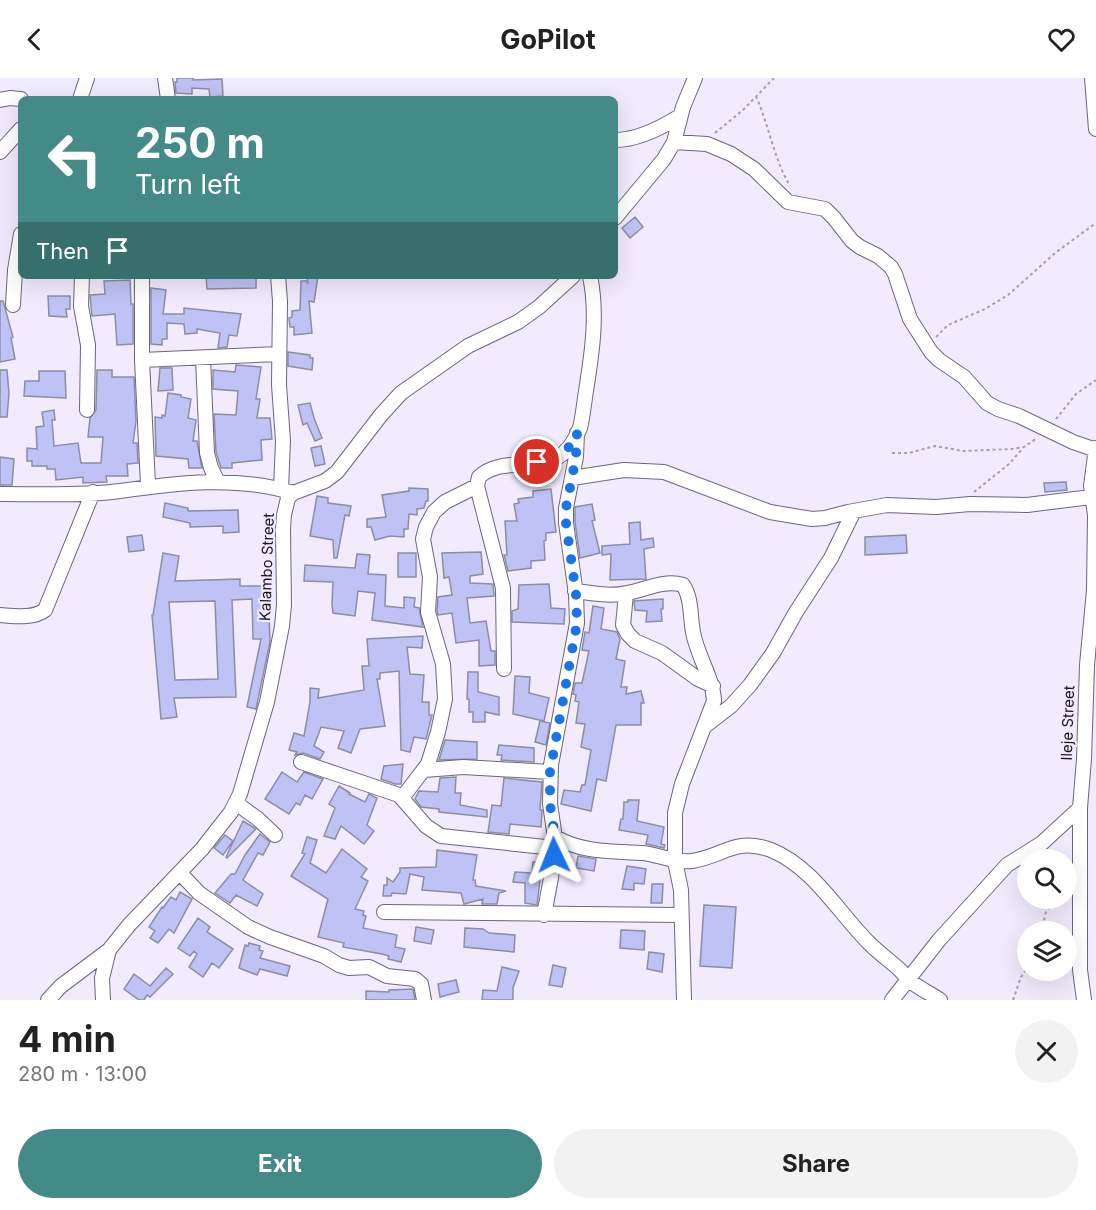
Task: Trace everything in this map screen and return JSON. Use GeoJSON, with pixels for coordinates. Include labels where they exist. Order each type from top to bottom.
{"type":"FeatureCollection","features":[{"type":"Feature","properties":{"kind":"street"},"geometry":{"type":"LineString","coordinates":[[81,96],[87,78]]}},
{"type":"Feature","properties":{"kind":"street"},"geometry":{"type":"LineString","coordinates":[[165,78],[168,96]]}},
{"type":"Feature","properties":{"kind":"street"},"geometry":{"type":"LineString","coordinates":[[618,214],[664,159],[674,142],[680,116],[694,78]]}},
{"type":"Feature","properties":{"kind":"street"},"geometry":{"type":"LineString","coordinates":[[1092,78],[1096,129]]}},
{"type":"Feature","properties":{"kind":"street"},"geometry":{"type":"LineString","coordinates":[[0,100],[18,99]]}},
{"type":"Feature","properties":{"kind":"street"},"geometry":{"type":"LineString","coordinates":[[618,140],[651,132],[680,116]]}},
{"type":"Feature","properties":{"kind":"street"},"geometry":{"type":"LineString","coordinates":[[0,152],[18,132]]}},
{"type":"Feature","properties":{"kind":"street"},"geometry":{"type":"LineString","coordinates":[[674,142],[707,144],[742,160],[788,202],[825,209],[852,241],[878,256],[891,267],[910,319],[928,346],[936,357],[964,377],[990,405],[1073,442],[1096,449]]}},
{"type":"Feature","properties":{"kind":"street"},"geometry":{"type":"LineString","coordinates":[[13,305],[18,252]]}},
{"type":"Feature","properties":{"kind":"street"},"geometry":{"type":"LineString","coordinates":[[82,279],[81,306],[88,345],[87,410]]}},
{"type":"Feature","properties":{"kind":"street"},"geometry":{"type":"LineString","coordinates":[[142,279],[142,360],[148,485]]}},
{"type":"Feature","properties":{"kind":"street","name":"Kalambo Street"},"geometry":{"type":"LineString","coordinates":[[48,1000],[61,986],[109,950],[129,925],[220,828],[236,803],[267,702],[280,639],[284,606],[282,552],[287,491],[282,441],[278,279]]}},
{"type":"Feature","properties":{"kind":"street"},"geometry":{"type":"LineString","coordinates":[[0,494],[118,491],[148,485],[218,482],[244,483],[287,491],[325,481],[337,472],[391,402],[422,377],[468,346],[518,322],[539,307],[570,279]]}},
{"type":"Feature","properties":{"kind":"street"},"geometry":{"type":"LineString","coordinates":[[504,669],[503,588],[477,486],[479,477],[493,468],[552,460],[564,453],[580,428],[593,330],[590,279]]}},
{"type":"Feature","properties":{"kind":"street"},"geometry":{"type":"LineString","coordinates":[[142,360],[279,354]]}},
{"type":"Feature","properties":{"kind":"street"},"geometry":{"type":"LineString","coordinates":[[203,358],[207,453],[218,482]]}},
{"type":"Feature","properties":{"kind":"street"},"geometry":{"type":"LineString","coordinates":[[544,915],[554,843],[550,772],[568,664],[576,632],[575,591],[566,508],[577,433]]}},
{"type":"Feature","properties":{"kind":"street","name":"Ileje Street"},"geometry":{"type":"LineString","coordinates":[[1084,1000],[1079,941],[1080,808],[1087,665],[1094,590],[1095,515],[1091,497],[1096,449]]}},
{"type":"Feature","properties":{"kind":"street"},"geometry":{"type":"LineString","coordinates":[[572,478],[624,470],[664,472],[770,512],[789,516],[825,518],[854,510],[887,506],[1027,505],[1091,497]]}},
{"type":"Feature","properties":{"kind":"street"},"geometry":{"type":"LineString","coordinates":[[402,798],[424,770],[438,732],[446,699],[443,664],[428,612],[430,578],[423,539],[429,519],[434,512],[462,492],[477,486]]}},
{"type":"Feature","properties":{"kind":"street"},"geometry":{"type":"LineString","coordinates":[[0,615],[39,614],[45,610],[93,492]]}},
{"type":"Feature","properties":{"kind":"street"},"geometry":{"type":"LineString","coordinates":[[705,726],[731,706],[750,685],[773,653],[831,558],[854,510]]}},
{"type":"Feature","properties":{"kind":"street"},"geometry":{"type":"LineString","coordinates":[[575,591],[626,594],[670,583],[683,585],[688,595],[693,633],[700,658],[713,686],[714,701],[677,801],[675,820],[675,861],[681,890],[684,1000]]}},
{"type":"Feature","properties":{"kind":"street"},"geometry":{"type":"LineString","coordinates":[[626,594],[623,625],[628,634],[635,641],[662,653],[698,680],[713,686]]}},
{"type":"Feature","properties":{"kind":"street"},"geometry":{"type":"LineString","coordinates":[[301,762],[402,798],[426,826],[441,836],[565,843],[605,852],[643,854],[675,861],[704,858],[743,844],[761,847],[785,858],[807,874],[869,943],[907,979],[940,1000]]}},
{"type":"Feature","properties":{"kind":"street"},"geometry":{"type":"LineString","coordinates":[[424,770],[463,767],[550,772]]}},
{"type":"Feature","properties":{"kind":"street"},"geometry":{"type":"LineString","coordinates":[[236,803],[258,819],[275,836]]}},
{"type":"Feature","properties":{"kind":"street"},"geometry":{"type":"LineString","coordinates":[[892,1000],[907,979],[1007,865],[1042,843],[1080,808]]}},
{"type":"Feature","properties":{"kind":"street"},"geometry":{"type":"LineString","coordinates":[[180,873],[199,893],[248,927],[324,956],[339,965],[349,968],[369,967],[398,978],[416,979],[421,984],[424,1000]]}},
{"type":"Feature","properties":{"kind":"street"},"geometry":{"type":"LineString","coordinates":[[384,912],[680,915]]}},
{"type":"Feature","properties":{"kind":"street","name":"Kalambo Street"},"geometry":{"type":"LineString","coordinates":[[103,1000],[102,978],[109,950]]}},
{"type":"Feature","properties":{"kind":"path"},"geometry":{"type":"LineString","coordinates":[[693,143],[716,132],[774,78]]}},
{"type":"Feature","properties":{"kind":"path"},"geometry":{"type":"LineString","coordinates":[[756,96],[782,171],[803,205]]}},
{"type":"Feature","properties":{"kind":"path"},"geometry":{"type":"LineString","coordinates":[[928,346],[948,325],[985,309],[1008,295],[1055,253],[1096,223]]}},
{"type":"Feature","properties":{"kind":"path"},"geometry":{"type":"LineString","coordinates":[[958,505],[1009,464],[1023,447],[1047,430],[1076,394],[1096,380]]}},
{"type":"Feature","properties":{"kind":"path"},"geometry":{"type":"LineString","coordinates":[[892,453],[909,453],[935,446],[975,451],[1023,447]]}},
{"type":"Feature","properties":{"kind":"path"},"geometry":{"type":"LineString","coordinates":[[1014,1000],[1020,981]]}},
{"type":"Feature","properties":{"kind":"building"},"geometry":{"type":"Polygon","coordinates":[[[177,78],[222,79],[223,96],[210,96],[209,89],[192,88],[192,94],[176,93],[175,82],[177,78]]]}},
{"type":"Feature","properties":{"kind":"building"},"geometry":{"type":"Polygon","coordinates":[[[635,217],[643,227],[630,238],[622,228],[635,217]]]}},
{"type":"Feature","properties":{"kind":"building"},"geometry":{"type":"Polygon","coordinates":[[[206,279],[256,279],[256,288],[207,289],[206,279]]]}},
{"type":"Feature","properties":{"kind":"building"},"geometry":{"type":"Polygon","coordinates":[[[307,279],[318,279],[314,302],[309,301],[312,333],[294,335],[294,327],[290,327],[289,318],[292,317],[292,311],[300,310],[301,281],[307,281],[308,284],[307,279]]]}},
{"type":"Feature","properties":{"kind":"building"},"geometry":{"type":"Polygon","coordinates":[[[130,280],[131,304],[133,304],[133,344],[117,345],[115,314],[92,316],[90,295],[105,294],[104,281],[130,280]]]}},
{"type":"Feature","properties":{"kind":"building"},"geometry":{"type":"Polygon","coordinates":[[[151,288],[166,290],[163,314],[184,314],[184,308],[241,314],[237,336],[229,335],[227,347],[218,348],[220,333],[197,329],[197,333],[185,334],[184,324],[167,323],[167,339],[162,339],[162,345],[151,344],[151,288]]]}},
{"type":"Feature","properties":{"kind":"building"},"geometry":{"type":"Polygon","coordinates":[[[48,296],[70,296],[70,309],[66,309],[67,317],[49,316],[48,296]]]}},
{"type":"Feature","properties":{"kind":"building"},"geometry":{"type":"Polygon","coordinates":[[[0,301],[3,301],[13,337],[11,338],[15,359],[0,362],[0,301]]]}},
{"type":"Feature","properties":{"kind":"building"},"geometry":{"type":"Polygon","coordinates":[[[288,352],[310,355],[310,358],[313,358],[312,370],[288,366],[288,352]]]}},
{"type":"Feature","properties":{"kind":"building"},"geometry":{"type":"Polygon","coordinates":[[[236,365],[261,367],[256,399],[260,399],[257,418],[270,418],[272,439],[261,440],[262,460],[232,463],[232,468],[221,468],[216,452],[214,414],[236,415],[238,391],[213,389],[213,370],[235,372],[236,365]]]}},
{"type":"Feature","properties":{"kind":"building"},"geometry":{"type":"Polygon","coordinates":[[[160,368],[172,368],[173,390],[158,391],[160,368]]]}},
{"type":"Feature","properties":{"kind":"building"},"geometry":{"type":"Polygon","coordinates":[[[0,370],[7,370],[9,394],[7,417],[0,417],[0,370]]]}},
{"type":"Feature","properties":{"kind":"building"},"geometry":{"type":"Polygon","coordinates":[[[97,370],[112,370],[112,377],[134,377],[136,421],[133,443],[137,443],[138,463],[127,464],[128,476],[106,476],[107,482],[83,483],[83,477],[56,480],[55,469],[47,469],[47,466],[32,466],[32,461],[27,461],[27,448],[37,449],[36,427],[44,426],[42,412],[54,410],[55,420],[52,420],[54,446],[78,443],[81,463],[101,463],[103,437],[88,437],[90,418],[96,410],[97,370]]]}},
{"type":"Feature","properties":{"kind":"building"},"geometry":{"type":"Polygon","coordinates":[[[39,371],[65,371],[66,398],[24,396],[25,381],[39,381],[39,371]]]}},
{"type":"Feature","properties":{"kind":"building"},"geometry":{"type":"Polygon","coordinates":[[[168,393],[191,399],[188,418],[196,420],[193,441],[197,441],[202,468],[189,468],[188,459],[156,456],[155,417],[165,416],[168,393]]]}},
{"type":"Feature","properties":{"kind":"building"},"geometry":{"type":"Polygon","coordinates":[[[310,403],[322,438],[315,441],[307,423],[303,425],[298,405],[310,403]]]}},
{"type":"Feature","properties":{"kind":"building"},"geometry":{"type":"Polygon","coordinates":[[[321,446],[325,464],[315,466],[311,448],[321,446]]]}},
{"type":"Feature","properties":{"kind":"building"},"geometry":{"type":"Polygon","coordinates":[[[0,457],[14,459],[12,485],[0,485],[0,457]]]}},
{"type":"Feature","properties":{"kind":"building"},"geometry":{"type":"Polygon","coordinates":[[[1066,482],[1067,490],[1045,492],[1044,483],[1066,482]]]}},
{"type":"Feature","properties":{"kind":"building"},"geometry":{"type":"Polygon","coordinates":[[[409,488],[428,489],[428,501],[424,508],[417,509],[417,515],[409,514],[408,529],[404,529],[404,537],[390,536],[375,540],[371,527],[367,527],[367,519],[386,517],[382,495],[409,491],[409,488]]]}},
{"type":"Feature","properties":{"kind":"building"},"geometry":{"type":"Polygon","coordinates":[[[551,489],[556,532],[546,533],[545,560],[531,561],[531,568],[508,571],[504,555],[507,555],[505,521],[517,521],[514,504],[519,503],[518,499],[533,497],[533,491],[551,489]]]}},
{"type":"Feature","properties":{"kind":"building"},"geometry":{"type":"Polygon","coordinates":[[[317,496],[328,498],[328,503],[351,506],[349,516],[345,515],[337,558],[334,558],[333,540],[310,536],[317,496]]]}},
{"type":"Feature","properties":{"kind":"building"},"geometry":{"type":"Polygon","coordinates":[[[165,503],[188,508],[188,511],[238,510],[239,532],[223,533],[223,526],[190,527],[190,523],[163,517],[165,503]]]}},
{"type":"Feature","properties":{"kind":"building"},"geometry":{"type":"Polygon","coordinates":[[[592,504],[595,520],[592,521],[600,553],[580,558],[575,507],[592,504]]]}},
{"type":"Feature","properties":{"kind":"building"},"geometry":{"type":"Polygon","coordinates":[[[640,522],[641,540],[653,538],[654,547],[644,549],[646,579],[610,580],[611,554],[602,555],[602,546],[630,544],[629,523],[640,522]]]}},
{"type":"Feature","properties":{"kind":"building"},"geometry":{"type":"Polygon","coordinates":[[[142,535],[144,550],[129,552],[127,537],[142,535]]]}},
{"type":"Feature","properties":{"kind":"building"},"geometry":{"type":"Polygon","coordinates":[[[906,535],[907,553],[865,555],[865,537],[906,535]]]}},
{"type":"Feature","properties":{"kind":"building"},"geometry":{"type":"Polygon","coordinates":[[[481,552],[483,574],[470,576],[470,583],[493,584],[494,596],[467,598],[470,623],[486,621],[491,651],[495,651],[495,665],[479,666],[479,640],[456,643],[452,613],[438,615],[437,611],[438,597],[452,595],[449,577],[444,578],[442,553],[481,552]]]}},
{"type":"Feature","properties":{"kind":"building"},"geometry":{"type":"Polygon","coordinates":[[[163,553],[179,556],[175,581],[240,579],[240,586],[268,586],[270,642],[256,709],[247,707],[261,639],[253,639],[252,599],[232,600],[236,697],[174,698],[177,717],[161,719],[153,615],[163,553]],[[215,601],[169,602],[175,680],[218,679],[215,601]]]}},
{"type":"Feature","properties":{"kind":"building"},"geometry":{"type":"Polygon","coordinates":[[[398,553],[416,553],[416,577],[398,577],[398,553]]]}},
{"type":"Feature","properties":{"kind":"building"},"geometry":{"type":"Polygon","coordinates":[[[357,554],[370,555],[368,574],[386,575],[385,606],[404,608],[404,597],[415,598],[414,607],[419,608],[423,627],[372,620],[375,593],[358,591],[355,616],[333,613],[333,582],[304,581],[305,565],[355,568],[357,554]]]}},
{"type":"Feature","properties":{"kind":"building"},"geometry":{"type":"Polygon","coordinates":[[[549,584],[551,608],[565,609],[564,624],[512,622],[512,611],[518,609],[519,585],[549,584]]]}},
{"type":"Feature","properties":{"kind":"building"},"geometry":{"type":"Polygon","coordinates":[[[663,599],[662,621],[646,622],[647,611],[635,610],[634,601],[663,599]]]}},
{"type":"Feature","properties":{"kind":"building"},"geometry":{"type":"Polygon","coordinates":[[[593,606],[604,608],[601,629],[617,632],[620,639],[616,659],[625,661],[621,687],[627,687],[626,694],[641,691],[644,703],[641,703],[641,725],[616,725],[606,781],[597,779],[591,811],[561,804],[564,790],[580,792],[582,785],[585,785],[591,750],[581,747],[585,724],[576,723],[579,702],[575,701],[576,695],[573,694],[575,683],[582,683],[589,651],[582,650],[585,632],[589,633],[593,606]]]}},
{"type":"Feature","properties":{"kind":"building"},"geometry":{"type":"Polygon","coordinates":[[[423,636],[422,648],[407,647],[410,674],[424,675],[422,702],[429,702],[429,715],[432,715],[426,739],[414,737],[410,752],[401,750],[399,671],[380,673],[380,679],[377,679],[385,726],[360,729],[351,753],[338,748],[344,731],[321,727],[314,746],[324,752],[320,759],[303,753],[295,755],[297,752],[289,750],[294,733],[304,736],[310,688],[319,689],[318,698],[364,690],[362,666],[369,666],[367,639],[423,636]]]}},
{"type":"Feature","properties":{"kind":"building"},"geometry":{"type":"Polygon","coordinates":[[[468,672],[478,672],[478,692],[499,697],[499,715],[485,712],[485,722],[473,722],[473,712],[469,712],[469,699],[467,699],[468,672]]]}},
{"type":"Feature","properties":{"kind":"building"},"geometry":{"type":"Polygon","coordinates":[[[515,676],[530,677],[529,693],[549,698],[544,721],[513,714],[515,676]]]}},
{"type":"Feature","properties":{"kind":"building"},"geometry":{"type":"Polygon","coordinates":[[[540,721],[550,723],[546,745],[535,742],[540,721]]]}},
{"type":"Feature","properties":{"kind":"building"},"geometry":{"type":"Polygon","coordinates":[[[445,740],[477,742],[477,759],[439,760],[445,740]]]}},
{"type":"Feature","properties":{"kind":"building"},"geometry":{"type":"Polygon","coordinates":[[[499,745],[534,748],[534,762],[501,760],[502,755],[497,755],[499,745]]]}},
{"type":"Feature","properties":{"kind":"building"},"geometry":{"type":"Polygon","coordinates":[[[403,764],[401,784],[381,779],[384,766],[403,764]]]}},
{"type":"Feature","properties":{"kind":"building"},"geometry":{"type":"Polygon","coordinates":[[[282,772],[297,782],[304,772],[323,779],[312,799],[305,795],[300,805],[296,803],[289,814],[265,799],[282,772]]]}},
{"type":"Feature","properties":{"kind":"building"},"geometry":{"type":"Polygon","coordinates":[[[456,777],[455,793],[461,793],[460,805],[487,810],[487,817],[439,812],[439,809],[421,807],[415,799],[419,791],[438,792],[440,778],[456,777]]]}},
{"type":"Feature","properties":{"kind":"building"},"geometry":{"type":"Polygon","coordinates":[[[504,778],[542,782],[541,827],[510,824],[509,834],[488,832],[492,805],[501,806],[504,778]]]}},
{"type":"Feature","properties":{"kind":"building"},"geometry":{"type":"Polygon","coordinates":[[[339,786],[365,802],[369,794],[377,798],[367,825],[374,831],[364,844],[341,826],[335,839],[324,836],[335,808],[329,804],[339,786]]]}},
{"type":"Feature","properties":{"kind":"building"},"geometry":{"type":"Polygon","coordinates":[[[639,800],[637,821],[664,827],[661,844],[665,845],[664,848],[646,844],[648,835],[619,830],[621,819],[623,819],[624,802],[639,800]]]}},
{"type":"Feature","properties":{"kind":"building"},"geometry":{"type":"Polygon","coordinates":[[[243,821],[256,829],[227,858],[226,857],[243,821]]]}},
{"type":"Feature","properties":{"kind":"building"},"geometry":{"type":"Polygon","coordinates":[[[260,834],[270,842],[263,855],[258,853],[243,880],[263,894],[257,906],[236,895],[230,903],[215,893],[231,874],[235,874],[260,834]]]}},
{"type":"Feature","properties":{"kind":"building"},"geometry":{"type":"Polygon","coordinates":[[[225,835],[233,841],[223,855],[214,848],[225,835]]]}},
{"type":"Feature","properties":{"kind":"building"},"geometry":{"type":"Polygon","coordinates":[[[307,837],[317,840],[310,863],[326,873],[342,849],[367,869],[361,877],[368,881],[355,909],[364,911],[363,915],[366,916],[363,928],[397,935],[395,947],[405,949],[401,962],[388,959],[389,956],[382,954],[343,947],[344,943],[318,937],[328,899],[291,876],[305,854],[302,853],[307,837]]]}},
{"type":"Feature","properties":{"kind":"building"},"geometry":{"type":"Polygon","coordinates":[[[437,850],[477,855],[473,880],[476,886],[506,891],[499,893],[497,904],[482,904],[483,899],[464,904],[461,893],[422,890],[424,877],[410,874],[406,894],[392,893],[391,896],[383,896],[387,878],[393,882],[400,868],[436,867],[437,850]]]}},
{"type":"Feature","properties":{"kind":"building"},"geometry":{"type":"Polygon","coordinates":[[[578,856],[596,859],[594,871],[576,868],[578,856]]]}},
{"type":"Feature","properties":{"kind":"building"},"geometry":{"type":"Polygon","coordinates":[[[533,862],[542,863],[537,905],[525,903],[525,883],[513,882],[515,872],[532,873],[533,862]]]}},
{"type":"Feature","properties":{"kind":"building"},"geometry":{"type":"Polygon","coordinates":[[[627,866],[646,869],[644,884],[634,883],[634,890],[622,889],[627,866]]]}},
{"type":"Feature","properties":{"kind":"building"},"geometry":{"type":"Polygon","coordinates":[[[652,884],[663,884],[662,903],[651,903],[652,884]]]}},
{"type":"Feature","properties":{"kind":"building"},"geometry":{"type":"Polygon","coordinates":[[[180,892],[192,899],[174,933],[169,929],[158,943],[150,938],[155,931],[149,927],[162,907],[171,897],[176,900],[180,892]]]}},
{"type":"Feature","properties":{"kind":"building"},"geometry":{"type":"Polygon","coordinates":[[[704,905],[736,907],[732,968],[700,966],[704,905]]]}},
{"type":"Feature","properties":{"kind":"building"},"geometry":{"type":"Polygon","coordinates":[[[198,918],[210,927],[207,932],[233,949],[219,968],[212,963],[203,977],[189,967],[197,954],[194,951],[190,956],[178,948],[198,918]]]}},
{"type":"Feature","properties":{"kind":"building"},"geometry":{"type":"Polygon","coordinates":[[[416,927],[434,930],[431,944],[414,941],[416,927]]]}},
{"type":"Feature","properties":{"kind":"building"},"geometry":{"type":"Polygon","coordinates":[[[465,928],[515,935],[514,952],[464,947],[465,928]]]}},
{"type":"Feature","properties":{"kind":"building"},"geometry":{"type":"Polygon","coordinates":[[[621,930],[645,931],[644,950],[620,948],[621,930]]]}},
{"type":"Feature","properties":{"kind":"building"},"geometry":{"type":"Polygon","coordinates":[[[249,943],[260,946],[259,950],[263,951],[260,958],[290,966],[287,976],[260,969],[257,975],[239,968],[245,945],[248,946],[249,943]]]}},
{"type":"Feature","properties":{"kind":"building"},"geometry":{"type":"Polygon","coordinates":[[[649,952],[664,954],[662,972],[647,969],[649,952]]]}},
{"type":"Feature","properties":{"kind":"building"},"geometry":{"type":"Polygon","coordinates":[[[553,965],[566,968],[562,987],[549,985],[553,965]]]}},
{"type":"Feature","properties":{"kind":"building"},"geometry":{"type":"Polygon","coordinates":[[[502,967],[519,971],[513,988],[513,1000],[482,1000],[483,990],[497,991],[502,967]]]}},
{"type":"Feature","properties":{"kind":"building"},"geometry":{"type":"Polygon","coordinates":[[[166,968],[173,974],[144,1000],[139,1000],[124,989],[134,974],[150,986],[166,968]]]}},
{"type":"Feature","properties":{"kind":"building"},"geometry":{"type":"Polygon","coordinates":[[[456,980],[459,992],[440,997],[438,984],[456,980]]]}},
{"type":"Feature","properties":{"kind":"building"},"geometry":{"type":"Polygon","coordinates":[[[413,989],[415,1000],[366,1000],[366,991],[389,992],[389,990],[413,989]]]}},
{"type":"Feature","properties":{"kind":"route"},"geometry":{"type":"LineString","coordinates":[[537,462],[552,460],[564,453],[577,433],[576,457],[566,508],[566,523],[576,594],[577,623],[549,782],[555,838],[554,855]]}}]}
